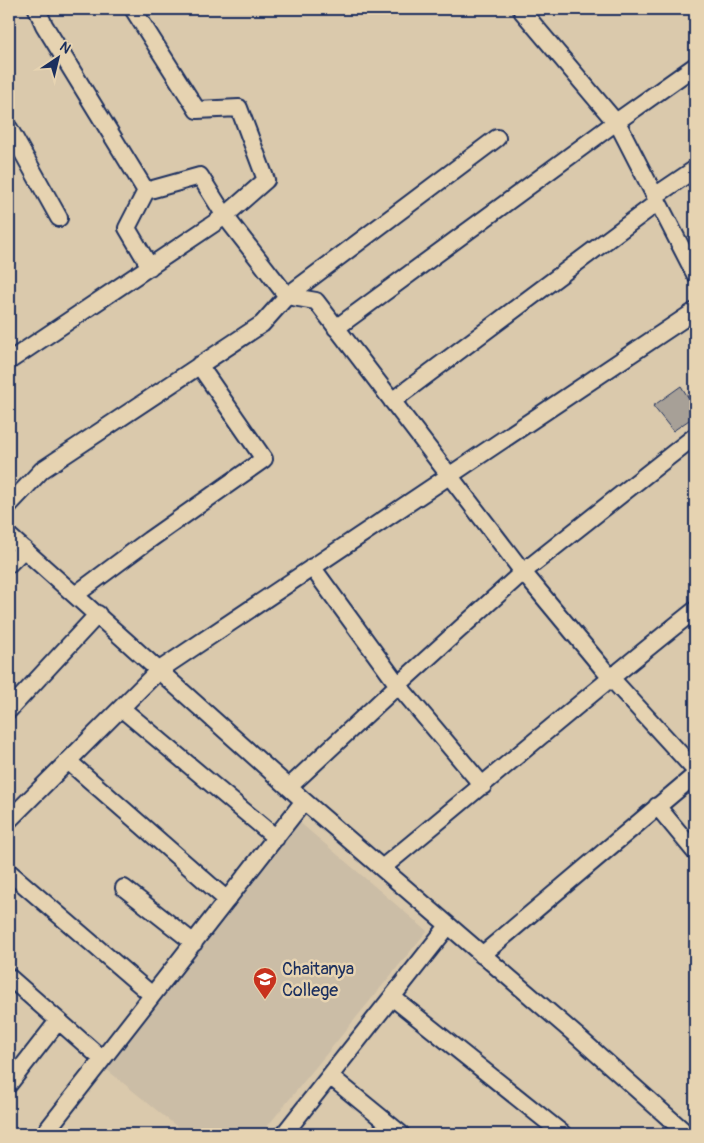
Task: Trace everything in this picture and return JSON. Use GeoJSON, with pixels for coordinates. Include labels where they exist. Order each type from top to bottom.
{"type":"FeatureCollection","features":[{"type":"Feature","properties":{"kind":"street"},"geometry":{"type":"LineString","coordinates":[[37,9],[44,25],[146,191]]}},
{"type":"Feature","properties":{"kind":"street"},"geometry":{"type":"LineString","coordinates":[[9,361],[225,216],[266,180],[239,108],[197,110],[133,9]]}},
{"type":"Feature","properties":{"kind":"street"},"geometry":{"type":"LineString","coordinates":[[522,10],[619,126],[695,274]]}},
{"type":"Feature","properties":{"kind":"street"},"geometry":{"type":"LineString","coordinates":[[336,328],[695,66]]}},
{"type":"Feature","properties":{"kind":"street"},"geometry":{"type":"LineString","coordinates":[[9,128],[59,218]]}},
{"type":"Feature","properties":{"kind":"street"},"geometry":{"type":"LineString","coordinates":[[9,505],[42,470],[262,324],[287,296],[497,138]]}},
{"type":"Feature","properties":{"kind":"street"},"geometry":{"type":"LineString","coordinates":[[392,401],[695,170]]}},
{"type":"Feature","properties":{"kind":"street"},"geometry":{"type":"LineString","coordinates":[[150,266],[127,228],[146,191],[200,176],[225,216],[287,296],[316,301],[524,572],[610,677],[695,770]]}},
{"type":"Feature","properties":{"kind":"street"},"geometry":{"type":"LineString","coordinates":[[9,820],[158,671],[695,310]]}},
{"type":"Feature","properties":{"kind":"street"},"geometry":{"type":"LineString","coordinates":[[75,595],[264,459],[199,366]]}},
{"type":"Feature","properties":{"kind":"street"},"geometry":{"type":"LineString","coordinates":[[288,787],[524,572],[695,436]]}},
{"type":"Feature","properties":{"kind":"street"},"geometry":{"type":"LineString","coordinates":[[9,536],[98,614],[158,671],[288,787],[577,1036],[687,1134]]}},
{"type":"Feature","properties":{"kind":"street"},"geometry":{"type":"LineString","coordinates":[[9,564],[24,549]]}},
{"type":"Feature","properties":{"kind":"street"},"geometry":{"type":"LineString","coordinates":[[312,567],[398,685],[483,786]]}},
{"type":"Feature","properties":{"kind":"street"},"geometry":{"type":"LineString","coordinates":[[382,868],[483,786],[610,677],[695,610]]}},
{"type":"Feature","properties":{"kind":"street"},"geometry":{"type":"LineString","coordinates":[[9,710],[98,614]]}},
{"type":"Feature","properties":{"kind":"street"},"geometry":{"type":"LineString","coordinates":[[121,708],[276,838]]}},
{"type":"Feature","properties":{"kind":"street"},"geometry":{"type":"LineString","coordinates":[[68,761],[227,900]]}},
{"type":"Feature","properties":{"kind":"street"},"geometry":{"type":"LineString","coordinates":[[482,954],[695,775]]}},
{"type":"Feature","properties":{"kind":"street"},"geometry":{"type":"LineString","coordinates":[[44,1134],[304,801]]}},
{"type":"Feature","properties":{"kind":"street"},"geometry":{"type":"LineString","coordinates":[[657,806],[695,852]]}},
{"type":"Feature","properties":{"kind":"street"},"geometry":{"type":"LineString","coordinates":[[9,872],[152,995]]}},
{"type":"Feature","properties":{"kind":"street"},"geometry":{"type":"LineString","coordinates":[[124,888],[194,943]]}},
{"type":"Feature","properties":{"kind":"street"},"geometry":{"type":"LineString","coordinates":[[284,1134],[448,926]]}},
{"type":"Feature","properties":{"kind":"street"},"geometry":{"type":"LineString","coordinates":[[9,977],[102,1059]]}},
{"type":"Feature","properties":{"kind":"street"},"geometry":{"type":"LineString","coordinates":[[392,997],[563,1134]]}},
{"type":"Feature","properties":{"kind":"street"},"geometry":{"type":"LineString","coordinates":[[9,1084],[58,1021]]}},
{"type":"Feature","properties":{"kind":"street"},"geometry":{"type":"LineString","coordinates":[[330,1076],[401,1134]]}},
{"type":"Feature","properties":{"kind":"shaded area","name":"Chaitanya College"},"geometry":{"type":"Polygon","coordinates":[[[298,821],[427,931],[261,1134],[186,1134],[106,1069],[298,821]]]}},
{"type":"Feature","properties":{"kind":"building"},"geometry":{"type":"Polygon","coordinates":[[[681,386],[695,408],[695,416],[673,431],[653,406],[681,386]]]}},
{"type":"Feature","properties":{"kind":"place","name":"Chaitanya College"},"geometry":{"type":"Point","coordinates":[265,1000]}}]}
